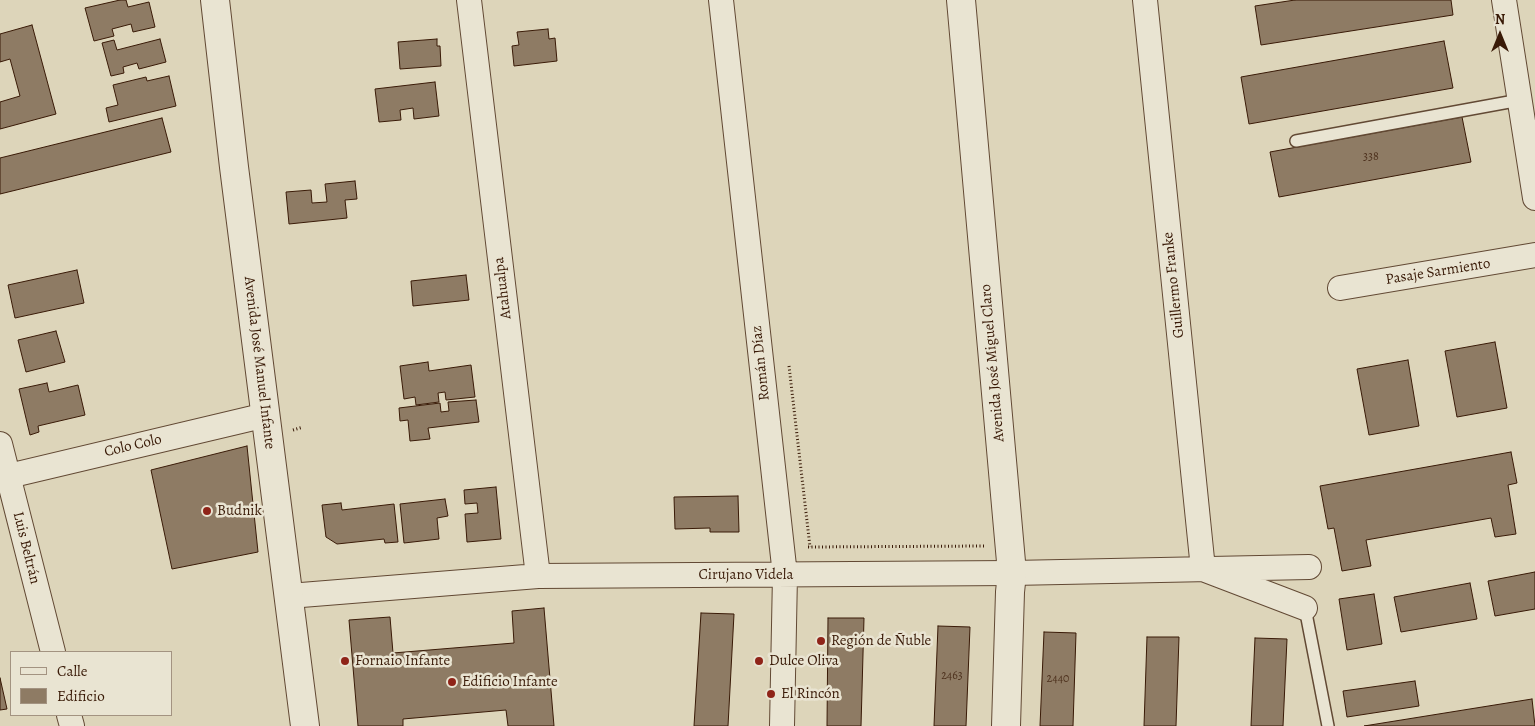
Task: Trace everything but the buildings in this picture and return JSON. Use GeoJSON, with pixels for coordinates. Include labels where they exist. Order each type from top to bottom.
{"type":"FeatureCollection","features":[{"type":"Feature","properties":{"kind":"street","name":"Avenida José Manuel Infante"},"geometry":{"type":"LineString","coordinates":[[216,0],[235,176],[305,726]]}},
{"type":"Feature","properties":{"kind":"street","name":"Atahualpa"},"geometry":{"type":"LineString","coordinates":[[469,0],[538,576]]}},
{"type":"Feature","properties":{"kind":"street","name":"Román Díaz"},"geometry":{"type":"LineString","coordinates":[[721,0],[785,576],[782,726]]}},
{"type":"Feature","properties":{"kind":"street","name":"Avenida José Miguel Claro"},"geometry":{"type":"LineString","coordinates":[[961,0],[1012,573],[1006,726]]}},
{"type":"Feature","properties":{"kind":"street","name":"Guillermo Franke"},"geometry":{"type":"LineString","coordinates":[[1145,0],[1203,569]]}},
{"type":"Feature","properties":{"kind":"street"},"geometry":{"type":"LineString","coordinates":[[1504,0],[1535,198]]}},
{"type":"Feature","properties":{"kind":"street","name":"Pasaje Sarmiento"},"geometry":{"type":"LineString","coordinates":[[1340,288],[1535,255]]}},
{"type":"Feature","properties":{"kind":"street","name":"Colo Colo"},"geometry":{"type":"LineString","coordinates":[[4,477],[266,415]]}},
{"type":"Feature","properties":{"kind":"street","name":"Luis Beltrán"},"geometry":{"type":"LineString","coordinates":[[0,444],[4,477],[53,651]]}},
{"type":"Feature","properties":{"kind":"street","name":"Cirujano Videla"},"geometry":{"type":"LineString","coordinates":[[289,596],[538,576],[785,576],[1309,567]]}},
{"type":"Feature","properties":{"kind":"street","name":"Cirujano Videla"},"geometry":{"type":"LineString","coordinates":[[1203,569],[1305,608]]}},
{"type":"Feature","properties":{"kind":"lane"},"geometry":{"type":"LineString","coordinates":[[1296,141],[1520,100]]}},
{"type":"Feature","properties":{"kind":"lane"},"geometry":{"type":"LineString","coordinates":[[1305,608],[1328,726]]}},
{"type":"Feature","properties":{"kind":"place","name":"Budnik"},"geometry":{"type":"Point","coordinates":[207,511]}},
{"type":"Feature","properties":{"kind":"place","name":"Región de Ñuble"},"geometry":{"type":"Point","coordinates":[821,641]}},
{"type":"Feature","properties":{"kind":"place","name":"Fornaio Infante"},"geometry":{"type":"Point","coordinates":[345,661]}},
{"type":"Feature","properties":{"kind":"place","name":"Dulce Oliva"},"geometry":{"type":"Point","coordinates":[759,661]}},
{"type":"Feature","properties":{"kind":"place","name":"Edificio Infante"},"geometry":{"type":"Point","coordinates":[452,682]}},
{"type":"Feature","properties":{"kind":"place","name":"El Rincón"},"geometry":{"type":"Point","coordinates":[771,694]}}]}
